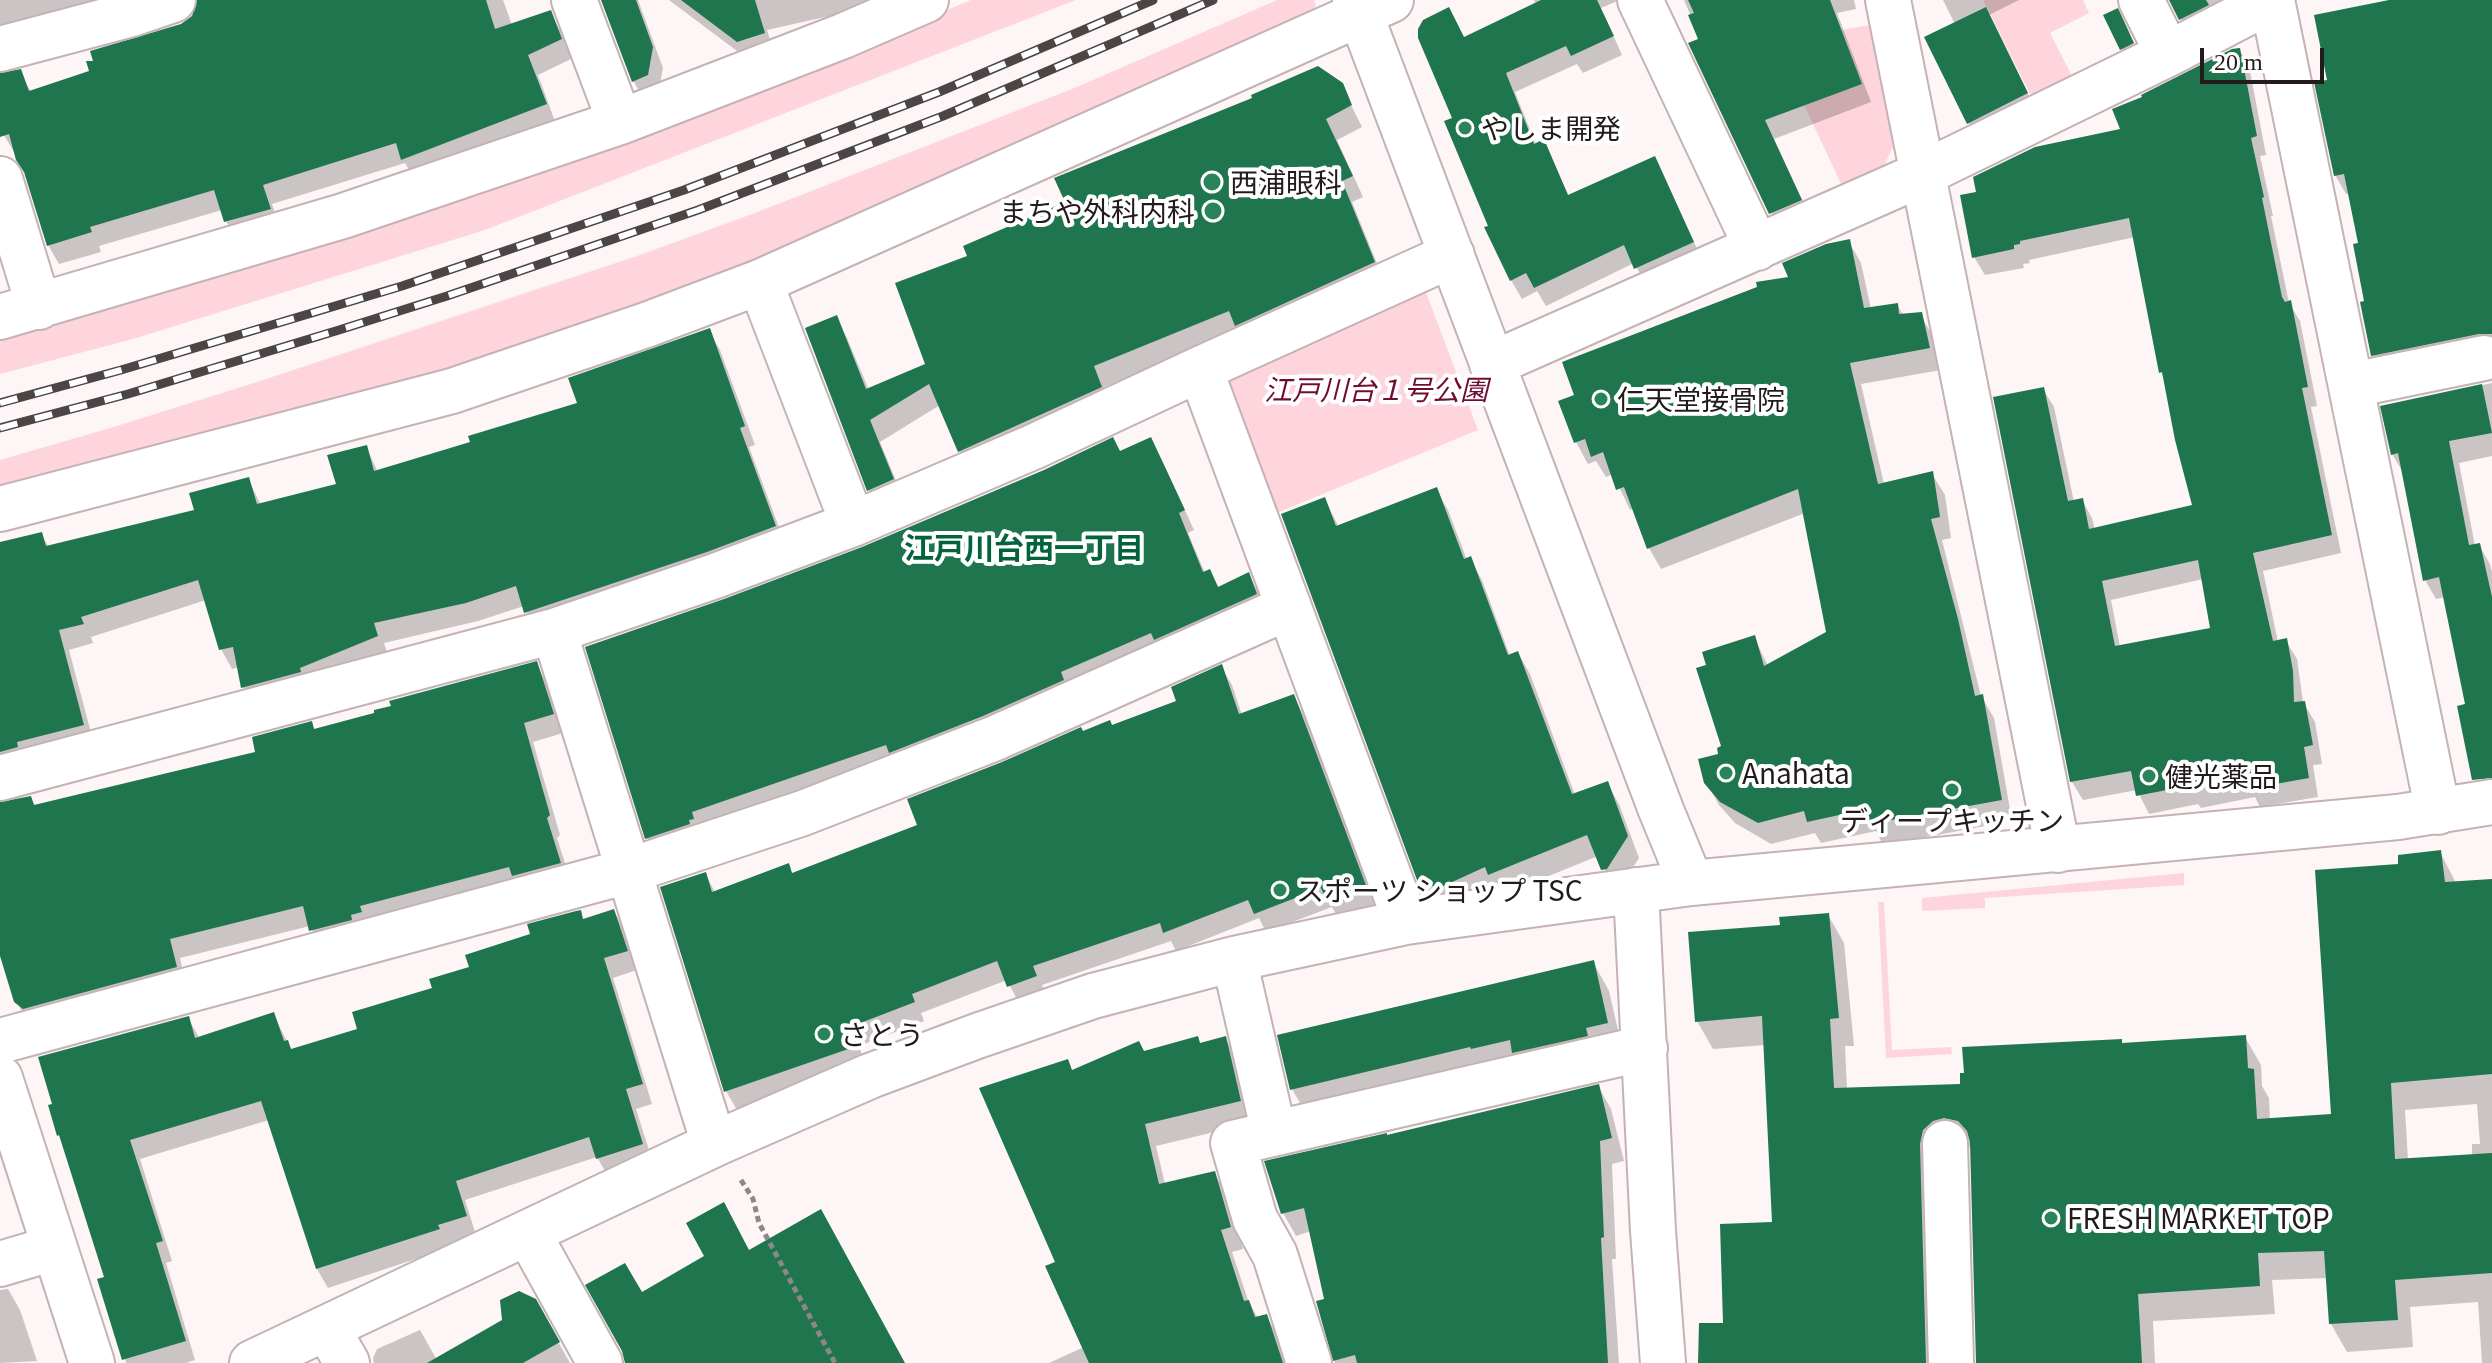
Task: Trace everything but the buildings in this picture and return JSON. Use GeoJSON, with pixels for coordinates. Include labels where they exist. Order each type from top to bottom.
{"type":"FeatureCollection","features":[{"type":"Feature","properties":{"kind":"street"},"geometry":{"type":"LineString","coordinates":[[0,49],[173,0]]}},
{"type":"Feature","properties":{"kind":"street"},"geometry":{"type":"LineString","coordinates":[[574,0],[620,122]]}},
{"type":"Feature","properties":{"kind":"street"},"geometry":{"type":"LineString","coordinates":[[0,179],[20,312],[343,216],[620,122],[843,36],[926,0]]}},
{"type":"Feature","properties":{"kind":"street"},"geometry":{"type":"LineString","coordinates":[[1640,0],[1757,248]]}},
{"type":"Feature","properties":{"kind":"street"},"geometry":{"type":"LineString","coordinates":[[1888,0],[2058,850]]}},
{"type":"Feature","properties":{"kind":"street"},"geometry":{"type":"LineString","coordinates":[[2141,0],[2168,54]]}},
{"type":"Feature","properties":{"kind":"street"},"geometry":{"type":"LineString","coordinates":[[1492,364],[1922,174],[2272,0],[2438,812]]}},
{"type":"Feature","properties":{"kind":"street"},"geometry":{"type":"LineString","coordinates":[[0,509],[452,391],[646,325],[760,282],[1369,4],[1452,255],[1691,883]]}},
{"type":"Feature","properties":{"kind":"street"},"geometry":{"type":"LineString","coordinates":[[0,778],[554,631],[715,576],[853,524],[1033,447],[1452,255]]}},
{"type":"Feature","properties":{"kind":"street"},"geometry":{"type":"LineString","coordinates":[[760,282],[853,524]]}},
{"type":"Feature","properties":{"kind":"street"},"geometry":{"type":"LineString","coordinates":[[2352,385],[2484,358]]}},
{"type":"Feature","properties":{"kind":"street"},"geometry":{"type":"LineString","coordinates":[[1200,369],[1406,922]]}},
{"type":"Feature","properties":{"kind":"street"},"geometry":{"type":"LineString","coordinates":[[0,1041],[628,871],[803,813],[993,739],[1289,607]]}},
{"type":"Feature","properties":{"kind":"street"},"geometry":{"type":"LineString","coordinates":[[554,631],[717,1143]]}},
{"type":"Feature","properties":{"kind":"street"},"geometry":{"type":"LineString","coordinates":[[252,1363],[337,1345],[528,1233],[717,1143],[870,1076],[1093,996],[1234,959],[1406,922],[1691,883],[2438,812],[2492,802]]}},
{"type":"Feature","properties":{"kind":"street"},"geometry":{"type":"LineString","coordinates":[[1636,890],[1653,1231],[1663,1363]]}},
{"type":"Feature","properties":{"kind":"street"},"geometry":{"type":"LineString","coordinates":[[1234,959],[1274,1133]]}},
{"type":"Feature","properties":{"kind":"street"},"geometry":{"type":"LineString","coordinates":[[1309,1363],[1275,1255],[1255,1219],[1233,1143],[1645,1048]]}},
{"type":"Feature","properties":{"kind":"street"},"geometry":{"type":"LineString","coordinates":[[2,1095],[92,1363]]}},
{"type":"Feature","properties":{"kind":"street"},"geometry":{"type":"LineString","coordinates":[[1945,1143],[1951,1363]]}},
{"type":"Feature","properties":{"kind":"street"},"geometry":{"type":"LineString","coordinates":[[528,1233],[600,1363]]}},
{"type":"Feature","properties":{"kind":"street"},"geometry":{"type":"LineString","coordinates":[[0,1264],[54,1248]]}},
{"type":"Feature","properties":{"kind":"path"},"geometry":{"type":"LineString","coordinates":[[717,1143],[748,1189],[759,1223],[835,1363]]}},
{"type":"Feature","properties":{"kind":"green space"},"geometry":{"type":"Polygon","coordinates":[[[971,0],[1076,0],[485,230],[133,339],[0,374],[0,335],[864,45],[971,0]]]}},
{"type":"Feature","properties":{"kind":"green space"},"geometry":{"type":"Polygon","coordinates":[[[1277,0],[1314,0],[1316,5],[1312,12],[792,251],[517,351],[0,492],[0,460],[254,383],[637,256],[1077,87],[1277,0]]]}},
{"type":"Feature","properties":{"kind":"green space"},"geometry":{"type":"Polygon","coordinates":[[[1983,0],[2083,0],[2089,13],[2050,33],[2074,80],[2033,100],[1983,0]]]}},
{"type":"Feature","properties":{"kind":"green space"},"geometry":{"type":"Polygon","coordinates":[[[1875,24],[1897,139],[1881,172],[1843,188],[1804,105],[1862,84],[1842,30],[1875,24]]]}},
{"type":"Feature","properties":{"kind":"green space","name":"江戸川台１号公園"},"geometry":{"type":"Polygon","coordinates":[[[1422,282],[1478,430],[1267,517],[1219,392],[1227,372],[1422,282]]]}},
{"type":"Feature","properties":{"kind":"green space"},"geometry":{"type":"Polygon","coordinates":[[[2184,873],[2184,885],[1985,898],[1985,908],[1922,911],[1922,898],[2184,873]]]}},
{"type":"Feature","properties":{"kind":"green space"},"geometry":{"type":"Polygon","coordinates":[[[1878,902],[1884,902],[1892,1050],[1951,1047],[1952,1054],[1886,1058],[1878,902]]]}},
{"type":"Feature","properties":{"kind":"railway"},"geometry":{"type":"LineString","coordinates":[[0,403],[402,286],[684,190],[939,92],[1153,0]]}},
{"type":"Feature","properties":{"kind":"railway"},"geometry":{"type":"LineString","coordinates":[[0,428],[128,394],[339,330],[698,210],[943,116],[1213,0]]}},
{"type":"Feature","properties":{"kind":"place","name":"やしま開発"},"geometry":{"type":"Point","coordinates":[1465,128]}},
{"type":"Feature","properties":{"kind":"place","name":"西浦眼科"},"geometry":{"type":"Point","coordinates":[1212,182]}},
{"type":"Feature","properties":{"kind":"place","name":"まちや外科内科"},"geometry":{"type":"Point","coordinates":[1213,211]}},
{"type":"Feature","properties":{"kind":"place","name":"仁天堂接骨院"},"geometry":{"type":"Point","coordinates":[1601,399]}},
{"type":"Feature","properties":{"kind":"place","name":"Anahata"},"geometry":{"type":"Point","coordinates":[1726,773]}},
{"type":"Feature","properties":{"kind":"place","name":"健光薬品"},"geometry":{"type":"Point","coordinates":[2149,776]}},
{"type":"Feature","properties":{"kind":"place","name":"ディープキッチン"},"geometry":{"type":"Point","coordinates":[1952,790]}},
{"type":"Feature","properties":{"kind":"place","name":"スポーツ ショップ TSC"},"geometry":{"type":"Point","coordinates":[1280,890]}},
{"type":"Feature","properties":{"kind":"place","name":"さとう"},"geometry":{"type":"Point","coordinates":[824,1034]}},
{"type":"Feature","properties":{"kind":"place","name":"FRESH MARKET TOP"},"geometry":{"type":"Point","coordinates":[2051,1218]}},
{"type":"Feature","properties":{"kind":"district","name":"江戸川台西一丁目"},"geometry":{"type":"Point","coordinates":[1024,548]}}]}
